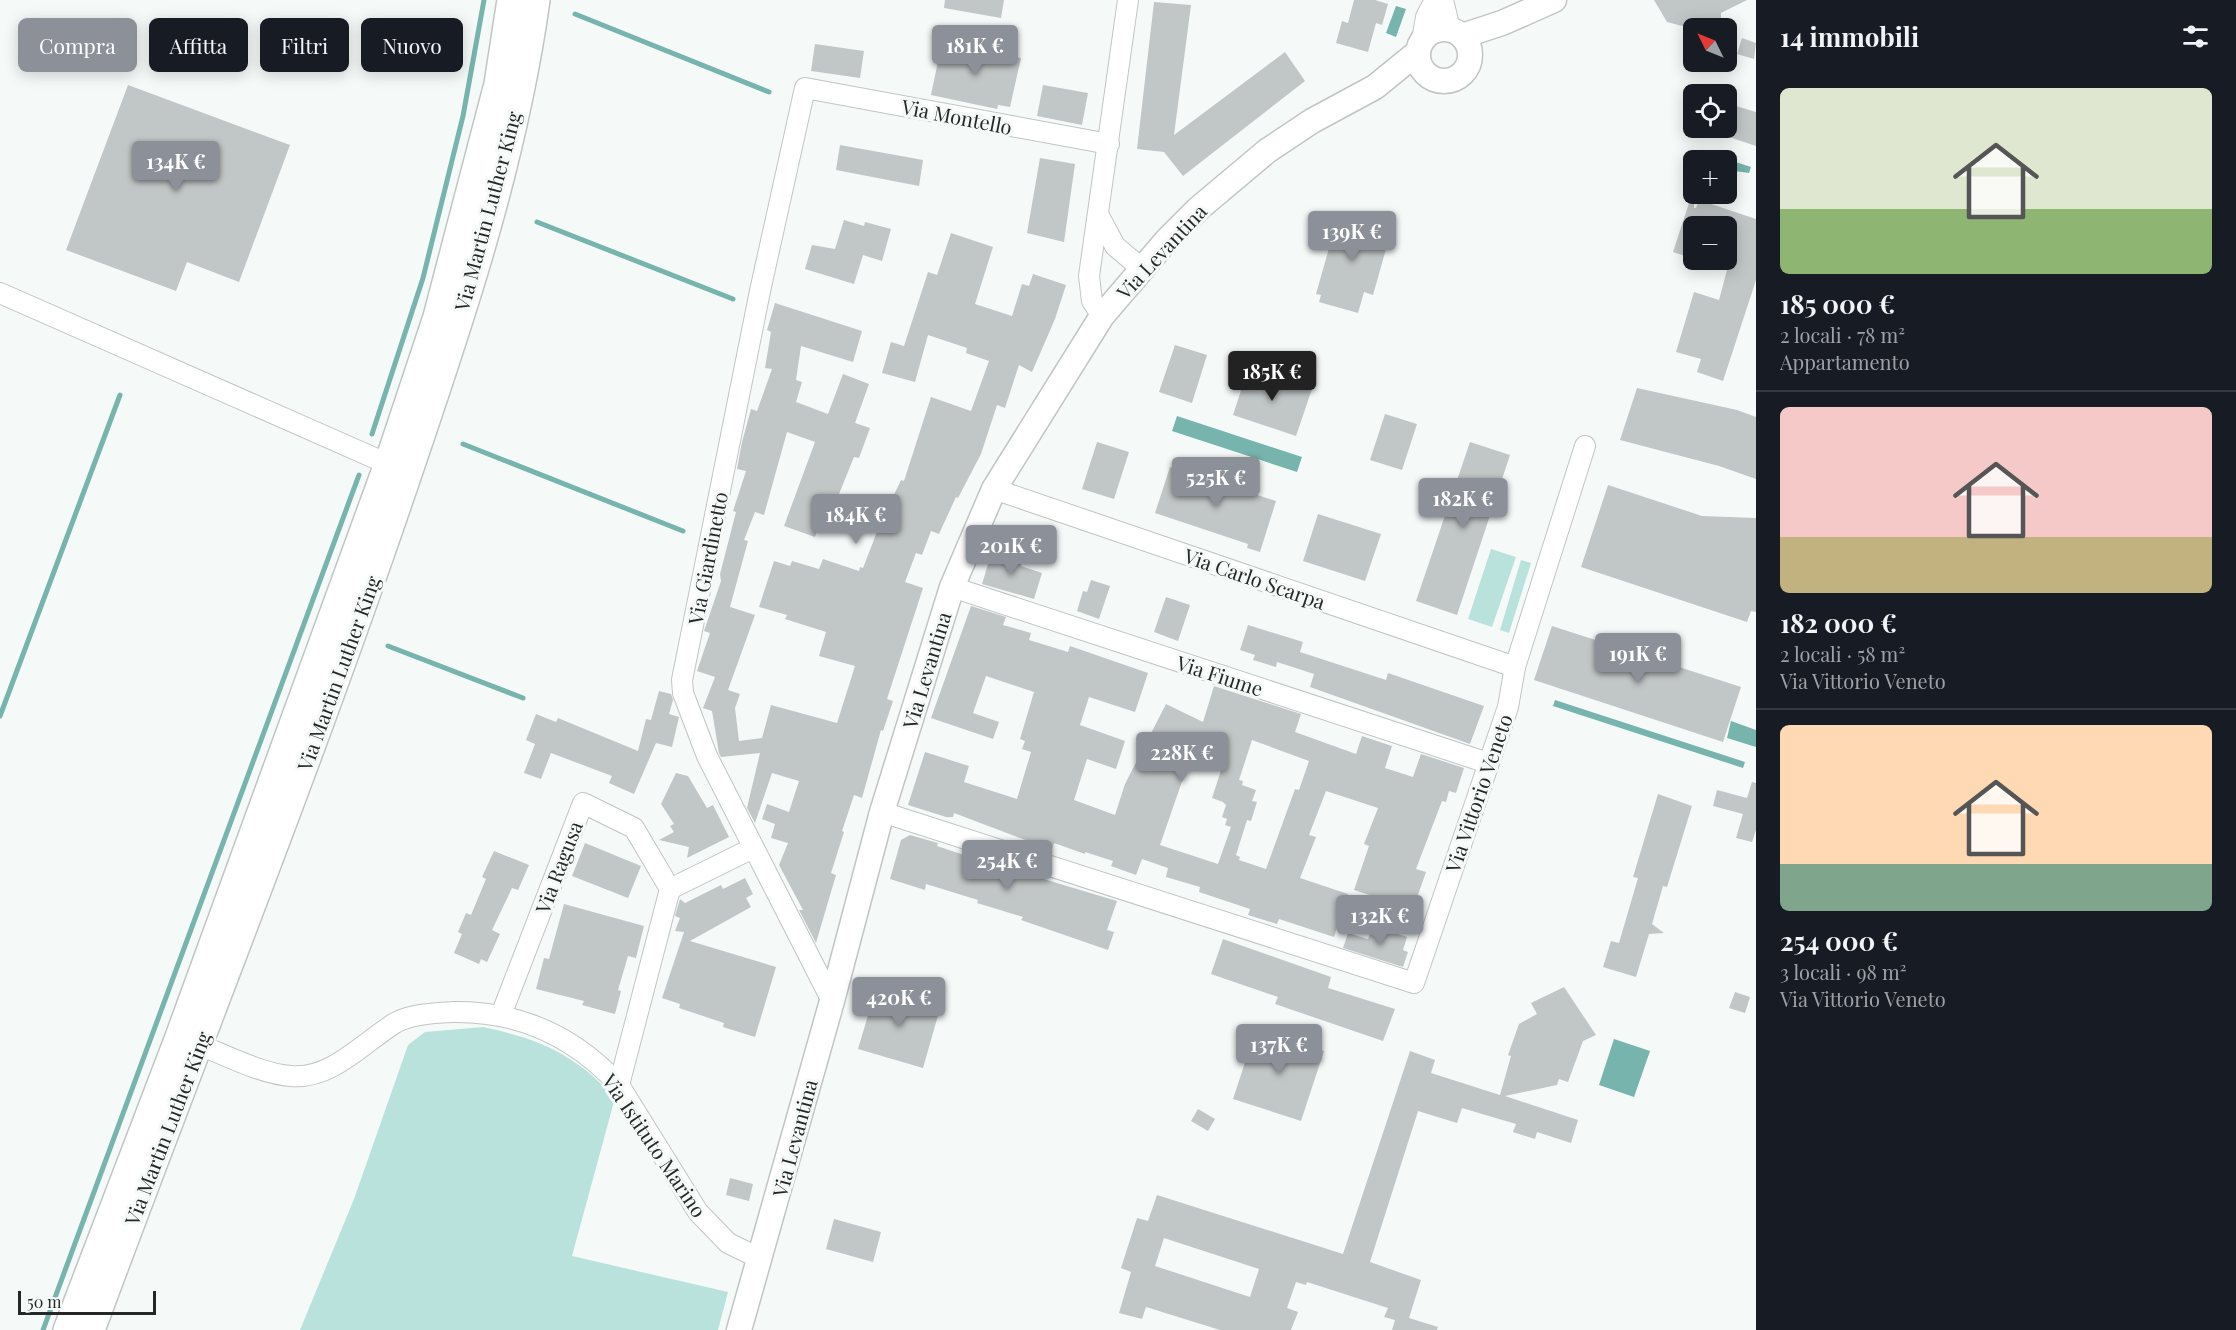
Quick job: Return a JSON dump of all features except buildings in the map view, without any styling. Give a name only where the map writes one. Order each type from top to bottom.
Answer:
[{"type":"main road","name":"Via Martin Luther King","points":[[90,1330],[437,317],[498,84],[511,0]]},
{"type":"main road","name":"Via Martin Luther King","points":[[67,1330],[190,1041],[353,636],[470,287],[493,207],[536,0]]},
{"type":"street","points":[[1102,316],[1092,301],[1089,289],[1091,255],[1099,216],[1128,0]]},
{"type":"street","points":[[1429,77],[1420,64],[1420,46],[1426,17],[1435,0]]},
{"type":"street","points":[[1443,0],[1461,39]]},
{"type":"street","name":"Via Levantina","points":[[740,1330],[882,812],[952,586],[994,489],[1102,316],[1141,268],[1198,209],[1267,151],[1312,121],[1375,87],[1436,31],[1461,39],[1554,0]]},
{"type":"street","name":"Via Levantina","points":[[1375,87],[1429,77],[1445,82],[1461,76],[1470,62],[1461,39]]},
{"type":"street","name":"Via Montello","points":[[805,88],[1109,144]]},
{"type":"street","name":"Via Giardinetto","points":[[805,88],[760,291],[682,680],[683,693],[707,756],[832,1001]]},
{"type":"street","points":[[1099,216],[1115,246],[1141,268]]},
{"type":"street","points":[[0,292],[388,464]]},
{"type":"street","name":"Via Vittorio Veneto","points":[[882,812],[1414,983],[1508,707],[1515,667],[1585,446]]},
{"type":"street","name":"Via Carlo Scarpa","points":[[994,489],[1515,667]]},
{"type":"street","name":"Via Fiume","points":[[952,586],[1488,763]]},
{"type":"street","name":"Via Ragusa","points":[[501,1015],[583,803],[634,828],[670,889]]},
{"type":"street","points":[[619,1085],[670,889],[753,848]]},
{"type":"street","name":"Via Istituto Marino","points":[[190,1041],[292,1077],[318,1073],[346,1058],[398,1022],[431,1013],[501,1015],[534,1024],[567,1041],[603,1068],[619,1085],[698,1212],[728,1243],[761,1258]]},
{"type":"shaded area","points":[[1396,6],[1406,9],[1396,37],[1386,33]]},
{"type":"shaded area","points":[[1737,162],[1751,167],[1749,173],[1737,171]]},
{"type":"shaded area","points":[[1177,416],[1302,457],[1297,472],[1172,431]]},
{"type":"shaded area","points":[[1491,549],[1516,557],[1492,627],[1468,619]]},
{"type":"shaded area","points":[[1521,560],[1531,563],[1509,633],[1500,630]]},
{"type":"shaded area","points":[[1555,700],[1745,762],[1743,768],[1553,706]]},
{"type":"shaded area","points":[[1731,721],[1756,730],[1756,747],[1727,738]]},
{"type":"shaded area","points":[[483,1027],[522,1037],[555,1050],[586,1070],[615,1098],[572,1256],[728,1292],[718,1330],[300,1330],[354,1199],[408,1045],[425,1032]]},
{"type":"shaded area","points":[[1614,1039],[1650,1051],[1634,1097],[1599,1085]]},
{"type":"waterway","points":[[372,434],[423,278],[463,116],[484,0]]},
{"type":"waterway","points":[[575,14],[769,92]]},
{"type":"waterway","points":[[537,222],[733,299]]},
{"type":"waterway","points":[[0,716],[120,395]]},
{"type":"waterway","points":[[463,444],[683,531]]},
{"type":"waterway","points":[[43,1330],[359,475]]},
{"type":"waterway","points":[[388,646],[523,698]]}]
